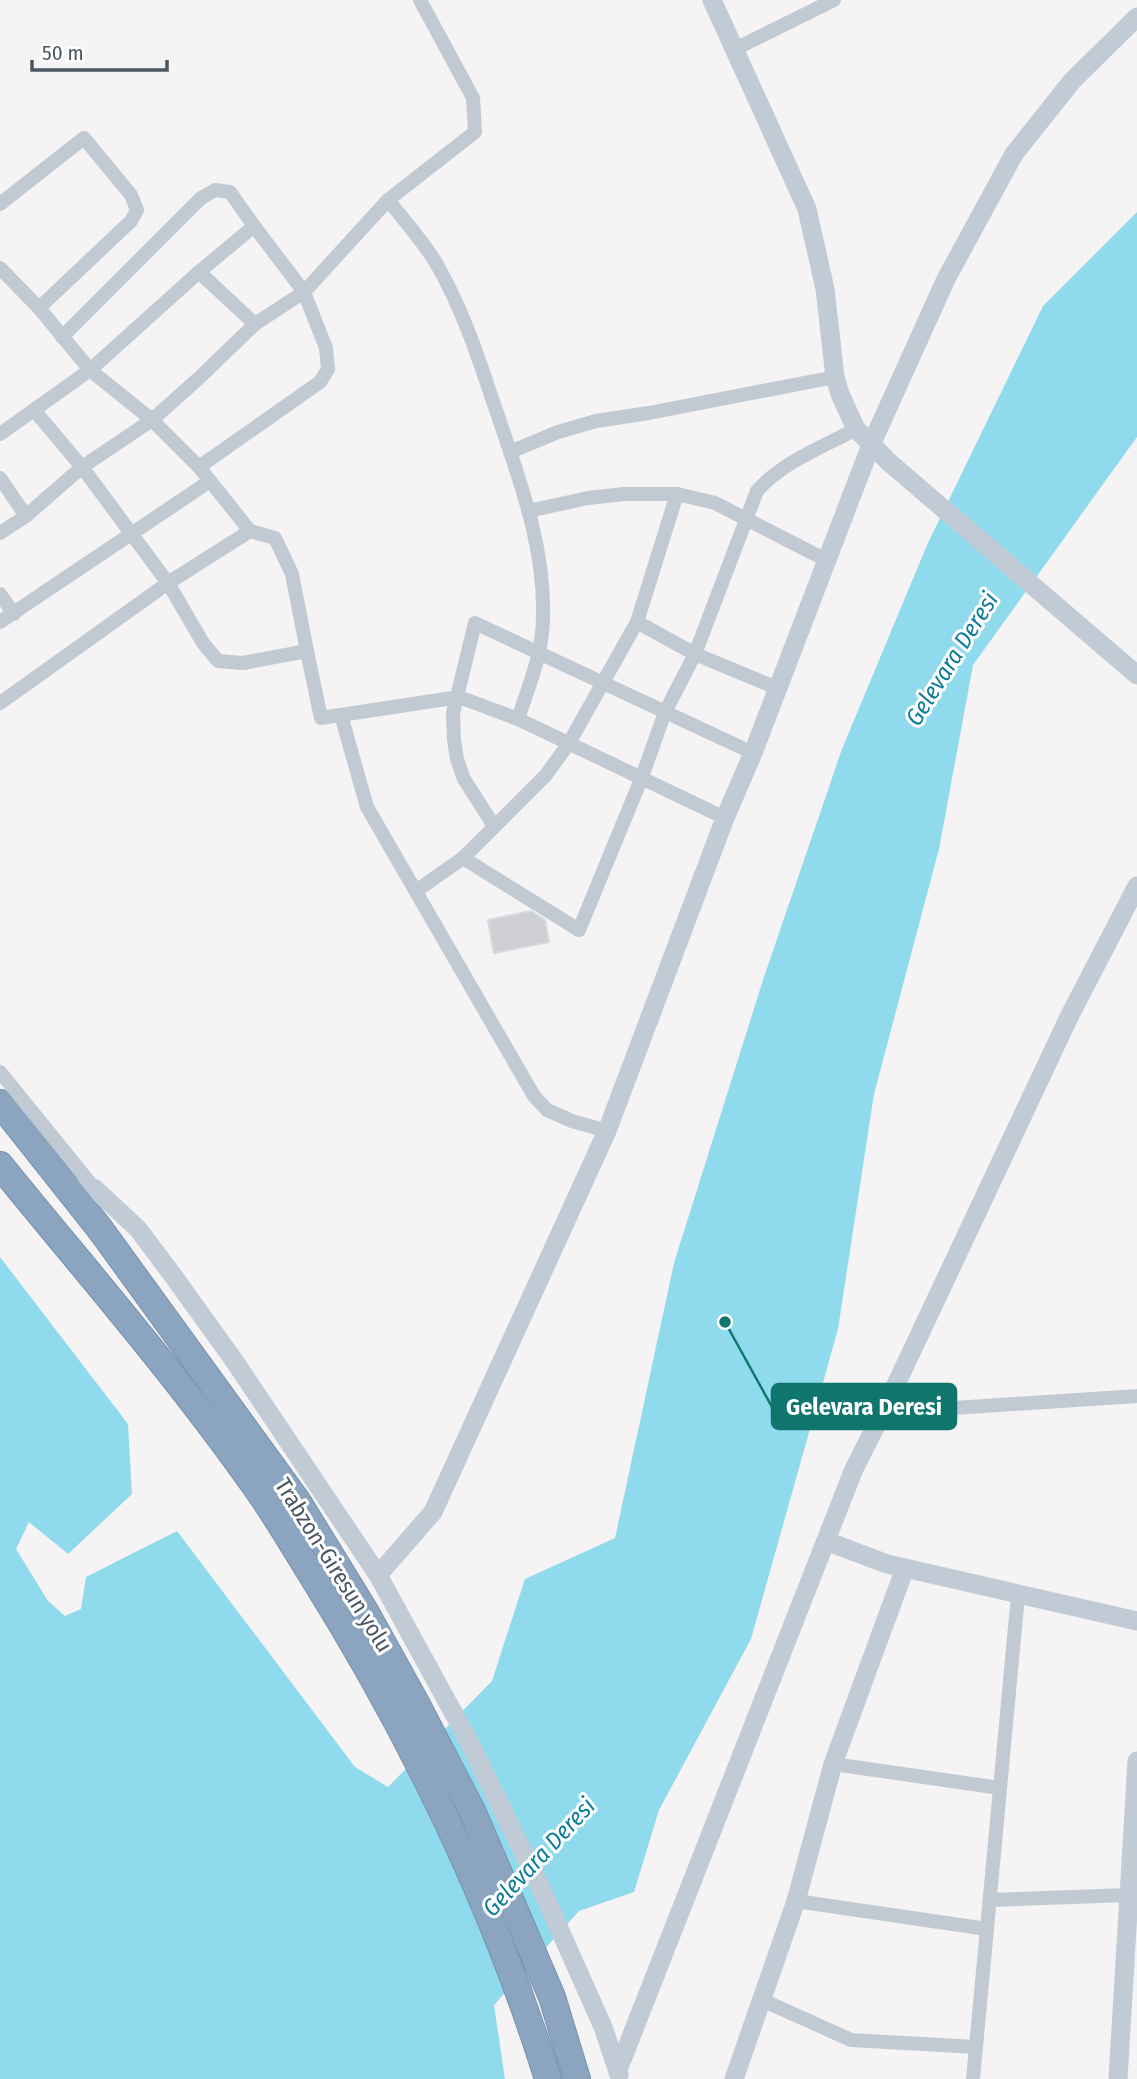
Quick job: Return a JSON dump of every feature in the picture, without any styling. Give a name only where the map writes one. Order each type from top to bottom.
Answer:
[{"type":"highway","name":"Trabzon-Giresun yolu","points":[[0,1103],[81,1189],[100,1229],[298,1502],[365,1611],[439,1803],[483,1902],[530,2021],[548,2079]]},
{"type":"highway","name":"Trabzon-Giresun yolu","points":[[0,1165],[172,1375],[256,1488],[340,1620],[405,1709],[473,1813],[552,1997],[578,2079]]},
{"type":"street","points":[[0,533],[26,516],[82,467],[152,420],[255,324],[304,292],[388,200],[475,132],[473,98],[420,0]]},
{"type":"street","points":[[712,0],[807,209],[825,289],[835,377],[856,429],[890,463],[1137,675]]},
{"type":"street","points":[[735,50],[834,0]]},
{"type":"street","points":[[378,1574],[433,1511],[607,1131],[725,818],[753,753],[871,444],[946,279],[1014,154],[1072,80],[1137,17]]},
{"type":"street","points":[[0,204],[84,138],[131,195],[137,209],[131,221],[39,308]]},
{"type":"street","points":[[62,337],[201,198],[215,190],[230,192],[304,292],[326,348],[328,369],[320,383],[199,467]]},
{"type":"street","points":[[388,200],[436,261],[467,323],[535,536],[543,582],[540,653],[518,719]]},
{"type":"street","points":[[0,434],[90,370],[254,226]]},
{"type":"street","points":[[0,268],[39,308],[90,370],[152,420],[199,467],[250,531],[275,538],[292,574],[321,718],[459,696],[518,719],[725,818]]},
{"type":"street","points":[[199,272],[255,324]]},
{"type":"street","points":[[510,452],[558,432],[596,421],[835,377]]},
{"type":"street","points":[[34,410],[82,467],[168,583],[203,643],[218,661],[243,663],[307,652]]},
{"type":"street","points":[[463,858],[579,930],[666,712],[695,653],[757,491],[784,468],[856,429]]},
{"type":"street","points":[[0,478],[26,516]]},
{"type":"street","points":[[0,622],[210,481]]},
{"type":"street","points":[[528,511],[624,494],[677,494],[715,503],[826,560]]},
{"type":"street","points":[[416,891],[463,858],[546,775],[569,743],[637,622],[677,494]]},
{"type":"street","points":[[0,703],[168,583],[250,531]]},
{"type":"street","points":[[0,594],[14,614]]},
{"type":"street","points":[[637,622],[695,653],[777,688]]},
{"type":"street","points":[[494,826],[464,779],[454,740],[453,713],[475,623],[753,753]]},
{"type":"street","points":[[341,715],[367,807],[534,1096],[547,1110],[607,1131]]},
{"type":"street","points":[[619,2075],[854,1469],[1069,1017],[1137,886]]},
{"type":"street","points":[[0,1072],[81,1189],[138,1229],[233,1359],[378,1574],[439,1686],[542,1890],[603,2027],[619,2075]]},
{"type":"street","points":[[884,1410],[892,1412],[1137,1396]]},
{"type":"street","points":[[826,1541],[887,1564],[1137,1621]]},
{"type":"street","points":[[734,2079],[796,1900],[833,1764],[905,1568]]},
{"type":"street","points":[[974,2079],[1018,1595]]},
{"type":"street","points":[[1118,2079],[1133,1924],[1129,1895],[1135,1840],[1137,1761]]},
{"type":"street","points":[[833,1764],[1000,1788]]},
{"type":"street","points":[[990,1900],[1129,1895]]},
{"type":"street","points":[[796,1900],[987,1929]]},
{"type":"street","points":[[762,2000],[851,2040],[976,2047]]},
{"type":"water","points":[[1137,212],[1137,437],[973,665],[939,849],[874,1094],[838,1329],[751,1639],[659,1810],[634,1892],[579,1911],[494,2005],[505,2079],[0,2079],[0,1257],[128,1424],[132,1494],[68,1554],[29,1522],[16,1549],[48,1601],[65,1616],[81,1609],[86,1577],[177,1531],[355,1767],[388,1787],[492,1681],[525,1579],[615,1538],[674,1263],[763,980],[842,749],[927,545],[1043,306]]},
{"type":"building","points":[[531,911],[545,920],[549,942],[494,953],[488,920]]},
{"type":"place","name":"Gelevara Deresi","points":[[725,1322]]}]
